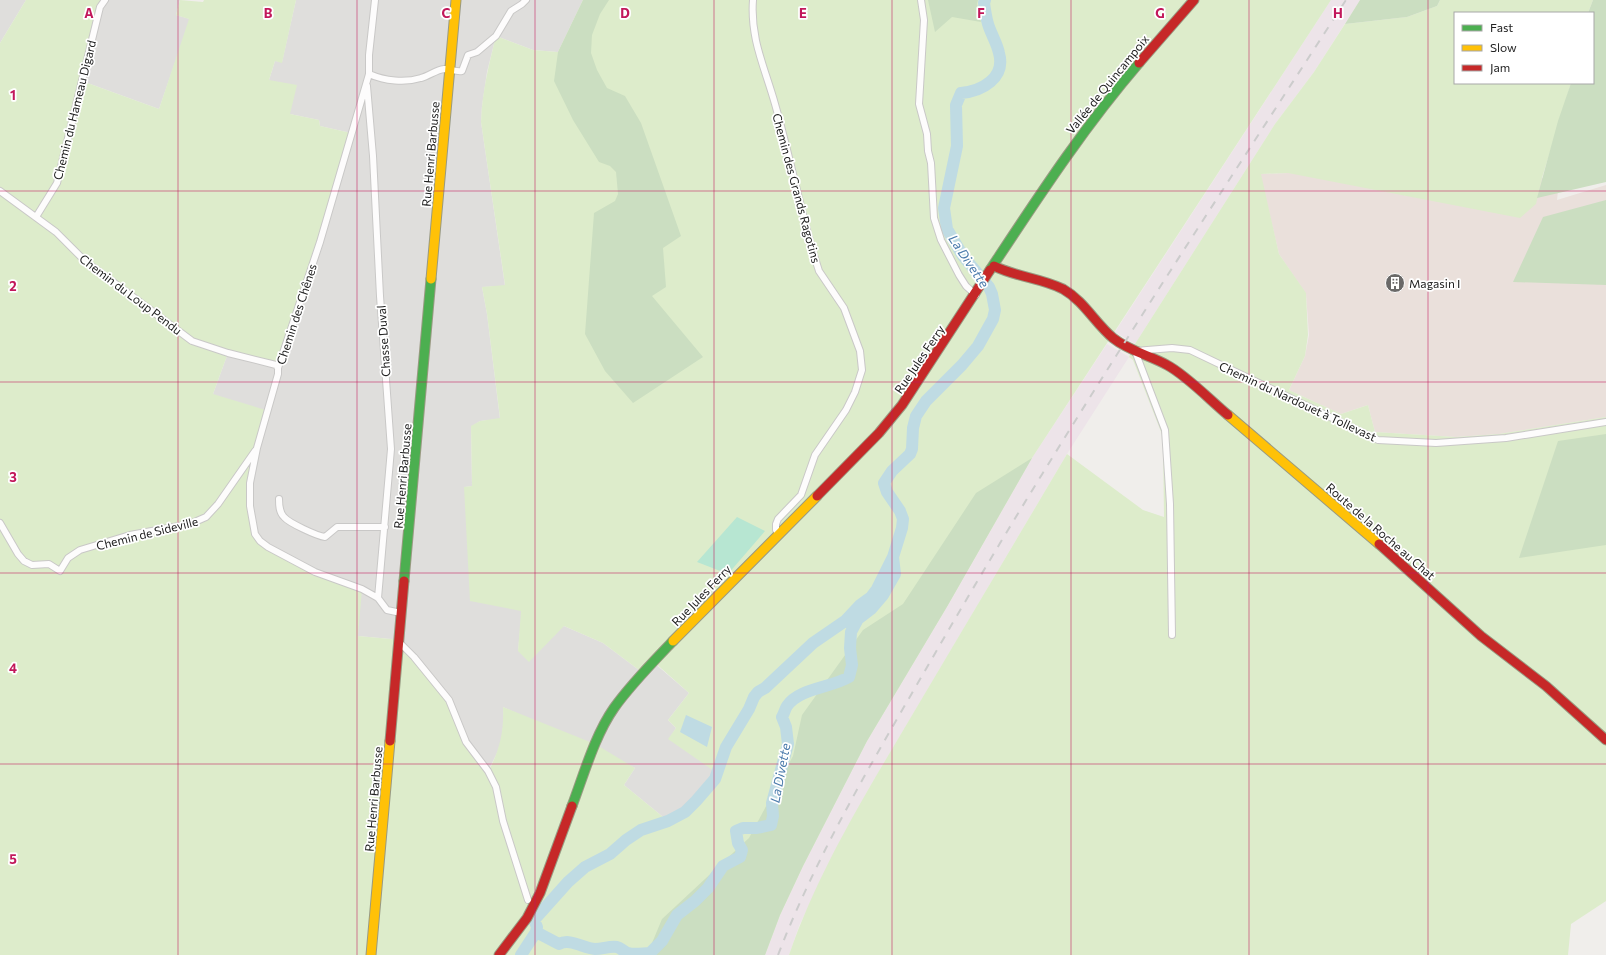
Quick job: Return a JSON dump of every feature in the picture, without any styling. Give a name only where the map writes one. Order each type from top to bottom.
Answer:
[{"type":"main road","name":"Rue Henri Barbusse","points":[[371,955],[456,0]]},
{"type":"main road","name":"Vallée de Quincampoix","points":[[994,266],[1044,188],[1084,131],[1110,97],[1194,0]]},
{"type":"main road","name":"Rue Jules Ferry","points":[[499,955],[527,918],[540,893],[596,744],[614,708],[653,662],[778,534],[858,455],[902,405],[994,266]]},
{"type":"main road","name":"Route de la Roche au Chat","points":[[994,266],[1066,291],[1080,301],[1103,330],[1112,337],[1135,351],[1162,361],[1186,378],[1401,564],[1481,636],[1546,686],[1606,740]]},
{"type":"street","name":"Chemin du Hameau Digard","points":[[36,217],[57,183],[100,7],[105,0]]},
{"type":"street","name":"Chemin des Chênes","points":[[375,0],[367,84],[320,242],[278,368],[276,382],[257,448],[250,483],[250,506],[255,534],[260,541],[268,547],[315,572],[362,589],[378,598],[387,610],[401,613]]},
{"type":"street","points":[[369,74],[380,78],[395,80],[421,78],[438,71],[450,69],[456,72],[462,71],[468,55],[477,52],[496,36],[511,11],[526,0]]},
{"type":"street","name":"Chemin des Grands Ragotins","points":[[753,0],[753,28],[755,42],[775,103],[813,252],[819,271],[844,308],[860,351],[862,370],[855,392],[846,410],[815,455],[802,496],[778,519],[776,530],[778,534]]},
{"type":"street","points":[[921,0],[924,20],[919,104],[927,134],[928,151],[931,164],[934,218],[941,240],[959,275],[966,286],[978,292]]},
{"type":"street","name":"Chasse Duval","points":[[367,84],[373,156],[380,296],[391,449],[378,598]]},
{"type":"street","name":"Chemin du Loup Pendu","points":[[0,191],[56,232],[85,261],[192,341],[228,353],[276,365],[278,368]]},
{"type":"street","name":"Chemin du Nardouet à Tollevast","points":[[1135,351],[1172,348],[1190,350],[1378,440],[1436,443],[1506,438],[1606,422]]},
{"type":"street","points":[[1135,351],[1166,430],[1170,504],[1172,635]]},
{"type":"street","name":"Chemin de Sideville","points":[[0,523],[18,554],[24,561],[32,565],[49,564],[60,571],[68,558],[80,550],[130,535],[190,524],[206,517],[218,504],[237,474],[257,448]]},
{"type":"street","points":[[279,499],[280,512],[284,518],[318,536],[325,537],[337,527],[385,527]]},
{"type":"street","points":[[399,642],[414,657],[449,700],[466,742],[488,771],[496,787],[503,821],[528,900]]},
{"type":"shaded area","points":[[0,0],[26,0],[0,43]]},
{"type":"shaded area","points":[[105,0],[180,0],[176,15],[190,19],[159,109],[82,81]]},
{"type":"shaded area","points":[[296,0],[583,0],[558,52],[533,50],[496,36],[487,72],[481,122],[505,286],[482,287],[487,314],[500,419],[480,421],[471,427],[472,486],[465,487],[522,611],[518,651],[564,626],[603,643],[643,673],[653,662],[689,693],[668,720],[676,728],[669,739],[718,773],[715,779],[685,812],[668,821],[624,785],[635,768],[503,707],[504,720],[501,742],[488,771],[391,639],[358,636],[315,572],[260,541],[213,394],[228,353],[351,133],[320,126],[319,120],[290,114],[269,80],[275,61],[282,62]]},
{"type":"shaded area","points":[[1331,0],[1360,0],[1314,72],[1275,124],[1135,344],[1115,332]]},
{"type":"shaded area","points":[[1288,173],[1542,178],[1559,181],[1557,200],[1606,185],[1606,417],[1499,434],[1456,437],[1375,432],[1368,405],[1341,414],[1289,390],[1305,356],[1309,335],[1306,294],[1279,254],[1260,174]]},
{"type":"shaded area","points":[[1107,344],[1129,357],[1067,454],[868,790],[830,862],[799,926],[789,955],[765,955],[780,915],[803,866],[867,741],[948,605],[1032,458]]},
{"type":"green space","points":[[26,0],[105,0],[82,81],[159,109],[189,19],[176,15],[180,0],[203,2],[204,0],[296,0],[282,63],[275,61],[269,80],[297,85],[290,114],[319,120],[320,126],[351,133],[278,368],[228,353],[213,394],[269,411],[257,448],[250,506],[260,541],[315,572],[362,589],[358,636],[391,639],[399,642],[449,700],[461,733],[489,770],[496,755],[500,740],[503,724],[503,707],[595,744],[635,768],[624,785],[668,821],[685,812],[694,804],[708,789],[717,773],[668,739],[676,728],[668,720],[689,693],[654,662],[643,673],[603,643],[564,626],[529,662],[518,651],[521,611],[470,601],[464,487],[472,486],[471,426],[480,421],[500,418],[487,314],[482,287],[505,285],[481,122],[484,89],[496,36],[533,50],[558,52],[583,0],[1331,0],[1032,458],[948,605],[867,741],[803,866],[780,915],[765,955],[0,955],[0,43]]},
{"type":"green space","points":[[583,0],[609,0],[600,14],[592,35],[591,53],[597,70],[607,88],[625,96],[641,123],[681,236],[663,248],[666,287],[652,296],[703,357],[633,403],[605,371],[585,334],[594,213],[615,201],[618,194],[616,172],[610,166],[599,162],[573,120],[554,81],[558,52]]},
{"type":"green space","points":[[928,0],[978,0],[977,4],[981,22],[952,17],[935,32]]},
{"type":"green space","points":[[1360,0],[1440,0],[1437,6],[1407,17],[1345,24]]},
{"type":"green space","points":[[1440,0],[1593,0],[1588,12],[1454,12],[1454,84],[1571,84],[1542,178],[1536,204],[1520,218],[1288,173],[1261,174],[1279,254],[1306,293],[1308,335],[1305,356],[1289,390],[1341,414],[1368,405],[1375,432],[1456,437],[1499,434],[1606,417],[1606,901],[1571,924],[1568,955],[789,955],[828,863],[860,804],[1067,454],[1143,510],[1164,517],[1163,437],[1133,360],[1129,357],[1135,344],[1275,124],[1314,72],[1345,24],[1407,17],[1437,6]]},
{"type":"green space","points":[[1593,0],[1606,0],[1606,182],[1537,198],[1558,121],[1571,84],[1594,84],[1594,12],[1588,12]]},
{"type":"green space","points":[[1606,200],[1606,285],[1513,282],[1543,217]]},
{"type":"green space","points":[[1606,434],[1606,545],[1519,558],[1558,441]]},
{"type":"green space","points":[[1032,458],[948,605],[867,741],[803,866],[780,915],[765,955],[647,955],[662,919],[749,838],[793,756],[802,715],[863,630],[903,604],[976,493]]},
{"type":"green space","points":[[737,517],[765,531],[728,574],[697,562]]},
{"type":"water","points":[[686,715],[712,727],[707,747],[680,732]]},
{"type":"waterway","name":"La Divette","points":[[521,955],[536,932],[537,927],[534,920],[568,882],[585,867],[610,854],[626,840],[641,830],[668,821],[685,812],[696,801],[715,779],[726,747],[758,692],[765,688],[813,643],[845,621],[860,605],[871,597],[877,589],[893,557],[902,528],[903,519],[900,511],[887,492],[884,483],[892,471],[910,454],[916,416],[926,401],[962,365],[978,346],[993,319],[995,310],[989,287],[963,256],[947,229],[944,208],[957,146],[956,105],[961,93],[969,92],[984,86],[996,76],[999,70],[999,53],[987,21],[984,3],[985,0]]},
{"type":"waterway","name":"La Divette","points":[[536,932],[559,944],[568,942],[595,949],[617,947],[633,954],[650,953],[662,941],[677,915],[695,901],[708,888],[723,866],[740,857],[742,850],[738,843],[736,831],[743,828],[757,828],[771,825],[773,816],[772,803],[788,744],[786,727],[782,717],[787,706],[799,695],[842,681],[849,677],[852,665],[850,648],[851,632],[858,619],[871,609],[883,595],[895,574],[893,557]]},
{"type":"railway","points":[[778,955],[813,874],[833,835],[897,719],[989,561],[1139,319],[1346,0]]},
{"type":"traffic: fast","points":[[990,270],[1043,190],[1080,138],[1139,63]]},
{"type":"traffic: fast","points":[[404,581],[431,279]]},
{"type":"traffic: fast","points":[[572,806],[590,755],[607,719],[642,673],[673,641]]},
{"type":"traffic: slow","points":[[431,279],[456,0]]},
{"type":"traffic: slow","points":[[1228,415],[1379,544]]},
{"type":"traffic: slow","points":[[673,641],[817,496]]},
{"type":"traffic: slow","points":[[371,955],[390,741]]},
{"type":"traffic: jam","points":[[1139,63],[1194,0]]},
{"type":"traffic: jam","points":[[994,266],[1002,270],[1046,282],[1063,289],[1077,300],[1113,338],[1132,350],[1174,369],[1190,381],[1228,415]]},
{"type":"traffic: jam","points":[[817,496],[879,433],[902,405],[990,270]]},
{"type":"traffic: jam","points":[[1379,544],[1481,636],[1546,686],[1606,740]]},
{"type":"traffic: jam","points":[[390,741],[404,581]]},
{"type":"traffic: jam","points":[[499,955],[527,918],[540,893],[572,806]]},
{"type":"place","name":"Magasin I","points":[[1395,283]]}]
